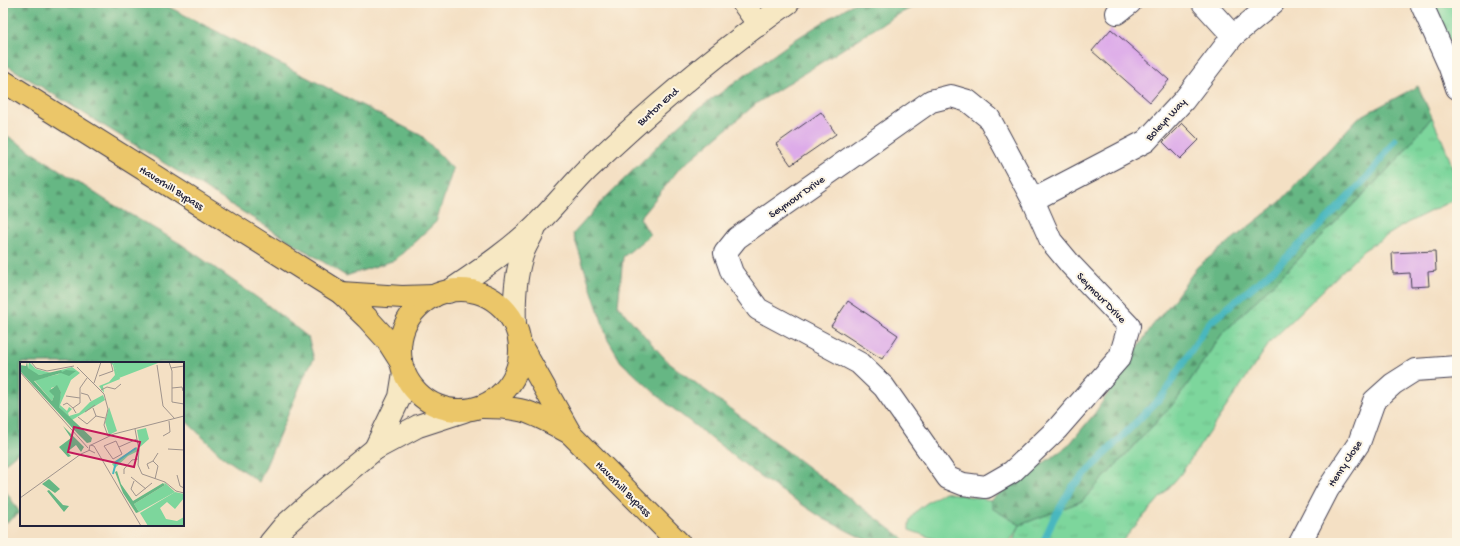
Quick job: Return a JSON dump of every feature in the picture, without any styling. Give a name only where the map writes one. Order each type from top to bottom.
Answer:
[{"type":"main road","name":"Haverhill Bypass","points":[[3,81],[341,293],[387,340],[402,367]]},
{"type":"main road","points":[[468,291],[487,296],[504,308],[518,335],[519,363],[512,382],[499,396],[473,408],[445,408],[427,401],[413,388],[402,367],[401,343],[406,324],[418,307],[441,294],[468,291]]},
{"type":"main road","name":"Haverhill Bypass","points":[[341,293],[402,297],[441,294]]},
{"type":"main road","name":"Haverhill Bypass","points":[[518,335],[570,433]]},
{"type":"main road","name":"Haverhill Bypass","points":[[473,408],[506,408],[524,411],[547,420],[570,433],[678,543]]},
{"type":"street","points":[[743,3],[759,25]]},
{"type":"street","name":"Burton End","points":[[441,294],[494,260],[539,222],[554,204],[588,170],[681,84],[788,3]]},
{"type":"street","points":[[1204,3],[1234,36]]},
{"type":"street","name":"Boleyn Way","points":[[1033,200],[1146,140],[1184,100],[1234,36],[1273,3]]},
{"type":"street","points":[[1421,3],[1449,65],[1457,88]]},
{"type":"street","name":"Seymour Drive","points":[[951,96],[968,101],[989,118],[1033,200],[1051,241],[1071,265],[1129,326],[1120,357],[1057,429],[1012,472],[986,487],[963,484],[948,478],[884,387],[859,363],[758,309],[732,273],[725,253],[737,238],[931,101],[951,96]]},
{"type":"street","name":"Burton End","points":[[518,335],[514,299],[524,251],[539,222]]},
{"type":"street","points":[[375,449],[400,397],[402,367]]},
{"type":"street","name":"Henry Close","points":[[1300,543],[1328,489],[1359,443],[1374,401],[1393,384],[1415,370],[1457,367]]},
{"type":"street","points":[[270,543],[284,526],[312,500],[375,449],[418,426],[473,408]]},
{"type":"green space","points":[[3,3],[161,3],[422,136],[453,169],[436,222],[395,260],[346,276],[3,63]]},
{"type":"green space","points":[[854,3],[921,3],[895,16],[757,103],[679,169],[640,218],[650,235],[623,257],[618,306],[669,363],[904,539],[901,543],[872,543],[824,519],[762,478],[666,403],[621,362],[608,340],[573,234],[607,196],[694,112],[796,39]]},
{"type":"green space","points":[[1434,3],[1457,3],[1457,58]]},
{"type":"green space","points":[[1418,86],[1432,117],[1397,160],[1222,334],[1176,401],[1082,501],[1020,525],[993,509],[990,500],[1068,446],[1095,413],[1152,326],[1173,301],[1197,267],[1280,202],[1358,118]]},
{"type":"green space","points":[[1432,117],[1452,166],[1455,177],[1457,198],[1407,223],[1364,250],[1271,341],[1180,475],[1122,543],[1012,543],[1020,525],[1082,501],[1176,401],[1222,334],[1397,160]]},
{"type":"green space","points":[[3,133],[107,201],[181,244],[266,304],[308,337],[314,359],[307,370],[259,482],[222,456],[184,419],[184,362],[20,362],[20,451],[3,465]]},
{"type":"green space","points":[[3,487],[20,513],[3,525]]},
{"type":"green space","points":[[944,492],[990,500],[993,509],[1020,525],[1009,543],[946,543],[909,530],[910,520],[916,511]]},
{"type":"building","points":[[1111,29],[1169,80],[1150,102],[1092,51]]},
{"type":"building","points":[[821,112],[836,134],[791,165],[776,144]]},
{"type":"building","points":[[1182,123],[1199,140],[1180,159],[1163,142]]},
{"type":"building","points":[[1435,251],[1436,271],[1428,272],[1429,286],[1411,287],[1410,273],[1393,274],[1392,253]]},
{"type":"building","points":[[848,301],[898,335],[882,359],[831,326]]},
{"type":"waterway","points":[[1043,543],[1053,520],[1071,488],[1163,395],[1208,324],[1272,271],[1330,216],[1372,172],[1395,140]]}]
